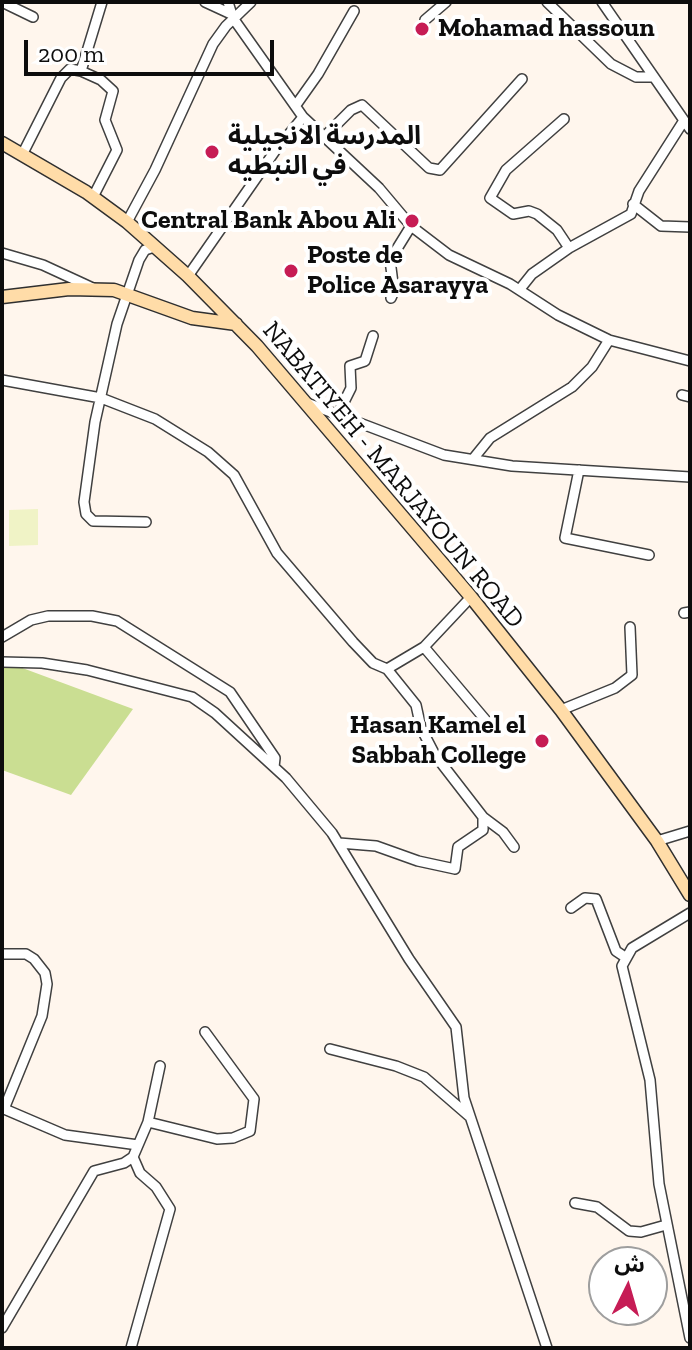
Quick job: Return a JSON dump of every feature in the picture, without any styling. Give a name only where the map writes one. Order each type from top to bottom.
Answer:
[{"type":"main road","name":"NABATIYEH - MARJAYOUN ROAD","points":[[2,143],[93,197],[127,222],[236,324],[471,597],[561,710],[657,841],[690,895]]},
{"type":"main road","points":[[2,297],[95,289],[127,292],[192,318],[236,324]]},
{"type":"street","points":[[2,2],[33,17]]},
{"type":"street","points":[[81,71],[102,2]]},
{"type":"street","points":[[205,2],[232,16]]},
{"type":"street","points":[[228,2],[232,16],[303,117],[379,188],[411,226],[449,255],[520,289],[558,315],[609,340],[690,361]]},
{"type":"street","points":[[127,222],[155,170],[213,44],[232,16],[251,2]]},
{"type":"street","points":[[425,20],[446,2]]},
{"type":"street","points":[[547,2],[611,64],[636,77],[654,77]]},
{"type":"street","points":[[520,289],[532,274],[569,248],[631,214],[633,204],[687,125],[602,2]]},
{"type":"street","points":[[296,105],[318,74],[354,11]]},
{"type":"street","points":[[22,155],[61,78],[70,69],[101,80],[113,91],[105,120],[117,150],[93,197]]},
{"type":"street","points":[[324,137],[351,110],[362,105],[429,168],[440,170],[450,163],[470,134],[522,79]]},
{"type":"street","points":[[188,276],[275,151],[303,117]]},
{"type":"street","points":[[564,119],[506,170],[490,198],[513,214],[529,211],[537,214],[557,230],[569,248]]},
{"type":"street","points":[[633,204],[661,226],[690,227]]},
{"type":"street","points":[[391,298],[394,291],[390,260],[411,226]]},
{"type":"street","points":[[146,522],[97,522],[85,510],[87,469],[127,292],[145,250],[154,247]]},
{"type":"street","points":[[2,253],[43,265],[95,289]]},
{"type":"street","points":[[338,414],[351,388],[350,366],[365,361],[373,336]]},
{"type":"street","points":[[473,459],[490,438],[572,387],[592,367],[609,340]]},
{"type":"street","points":[[2,380],[101,398],[155,419],[208,452],[234,475],[284,563],[373,663],[387,669],[416,705],[421,728],[442,766],[483,817],[503,832],[514,847]]},
{"type":"street","points":[[2,386],[20,383]]},
{"type":"street","points":[[307,403],[433,451],[473,459],[512,466],[690,477]]},
{"type":"street","points":[[579,470],[565,538],[649,555]]},
{"type":"street","points":[[387,669],[424,647],[471,597]]},
{"type":"street","points":[[2,637],[31,620],[48,616],[92,616],[117,621],[230,692],[275,758],[274,767]]},
{"type":"street","points":[[561,710],[626,682],[633,665],[630,627]]},
{"type":"street","points":[[424,647],[494,730]]},
{"type":"street","points":[[2,662],[42,663],[87,670],[192,697],[215,713],[274,767],[339,843],[409,959],[456,1027],[461,1086],[547,1348]]},
{"type":"street","points":[[339,843],[376,846],[418,861],[455,869],[458,847],[483,830],[483,817]]},
{"type":"street","points":[[657,841],[690,831]]},
{"type":"street","points":[[571,908],[585,898],[596,899],[616,951],[625,957]]},
{"type":"street","points":[[690,913],[632,948],[625,957],[623,977],[650,1080],[666,1225],[690,1338]]},
{"type":"street","points":[[2,954],[26,954],[34,959],[45,973],[47,984],[42,1016],[3,1109],[65,1135],[138,1145]]},
{"type":"street","points":[[148,1122],[217,1139],[233,1138],[250,1131],[254,1099],[205,1032]]},
{"type":"street","points":[[330,1049],[396,1066],[424,1077],[471,1119]]},
{"type":"street","points":[[2,1328],[94,1171],[124,1163],[133,1157],[148,1122],[160,1066]]},
{"type":"street","points":[[131,1348],[170,1209],[156,1187],[140,1173],[133,1157]]},
{"type":"street","points":[[575,1203],[597,1207],[629,1231],[641,1232],[666,1225]]},
{"type":"green space","points":[[38,509],[38,545],[9,546],[9,510]]},
{"type":"green space","points":[[17,666],[133,709],[71,795],[2,770],[2,668]]},
{"type":"place","name":"Mohamad hassoun","points":[[422,29]]},
{"type":"place","name":"المدرسة الانجيلية في النبطيه","points":[[212,152]]},
{"type":"place","name":"Central Bank Abou Ali","points":[[412,221]]},
{"type":"place","name":"Poste de Police Asarayya","points":[[291,271]]},
{"type":"place","name":"Hasan Kamel el Sabbah College","points":[[542,741]]}]
